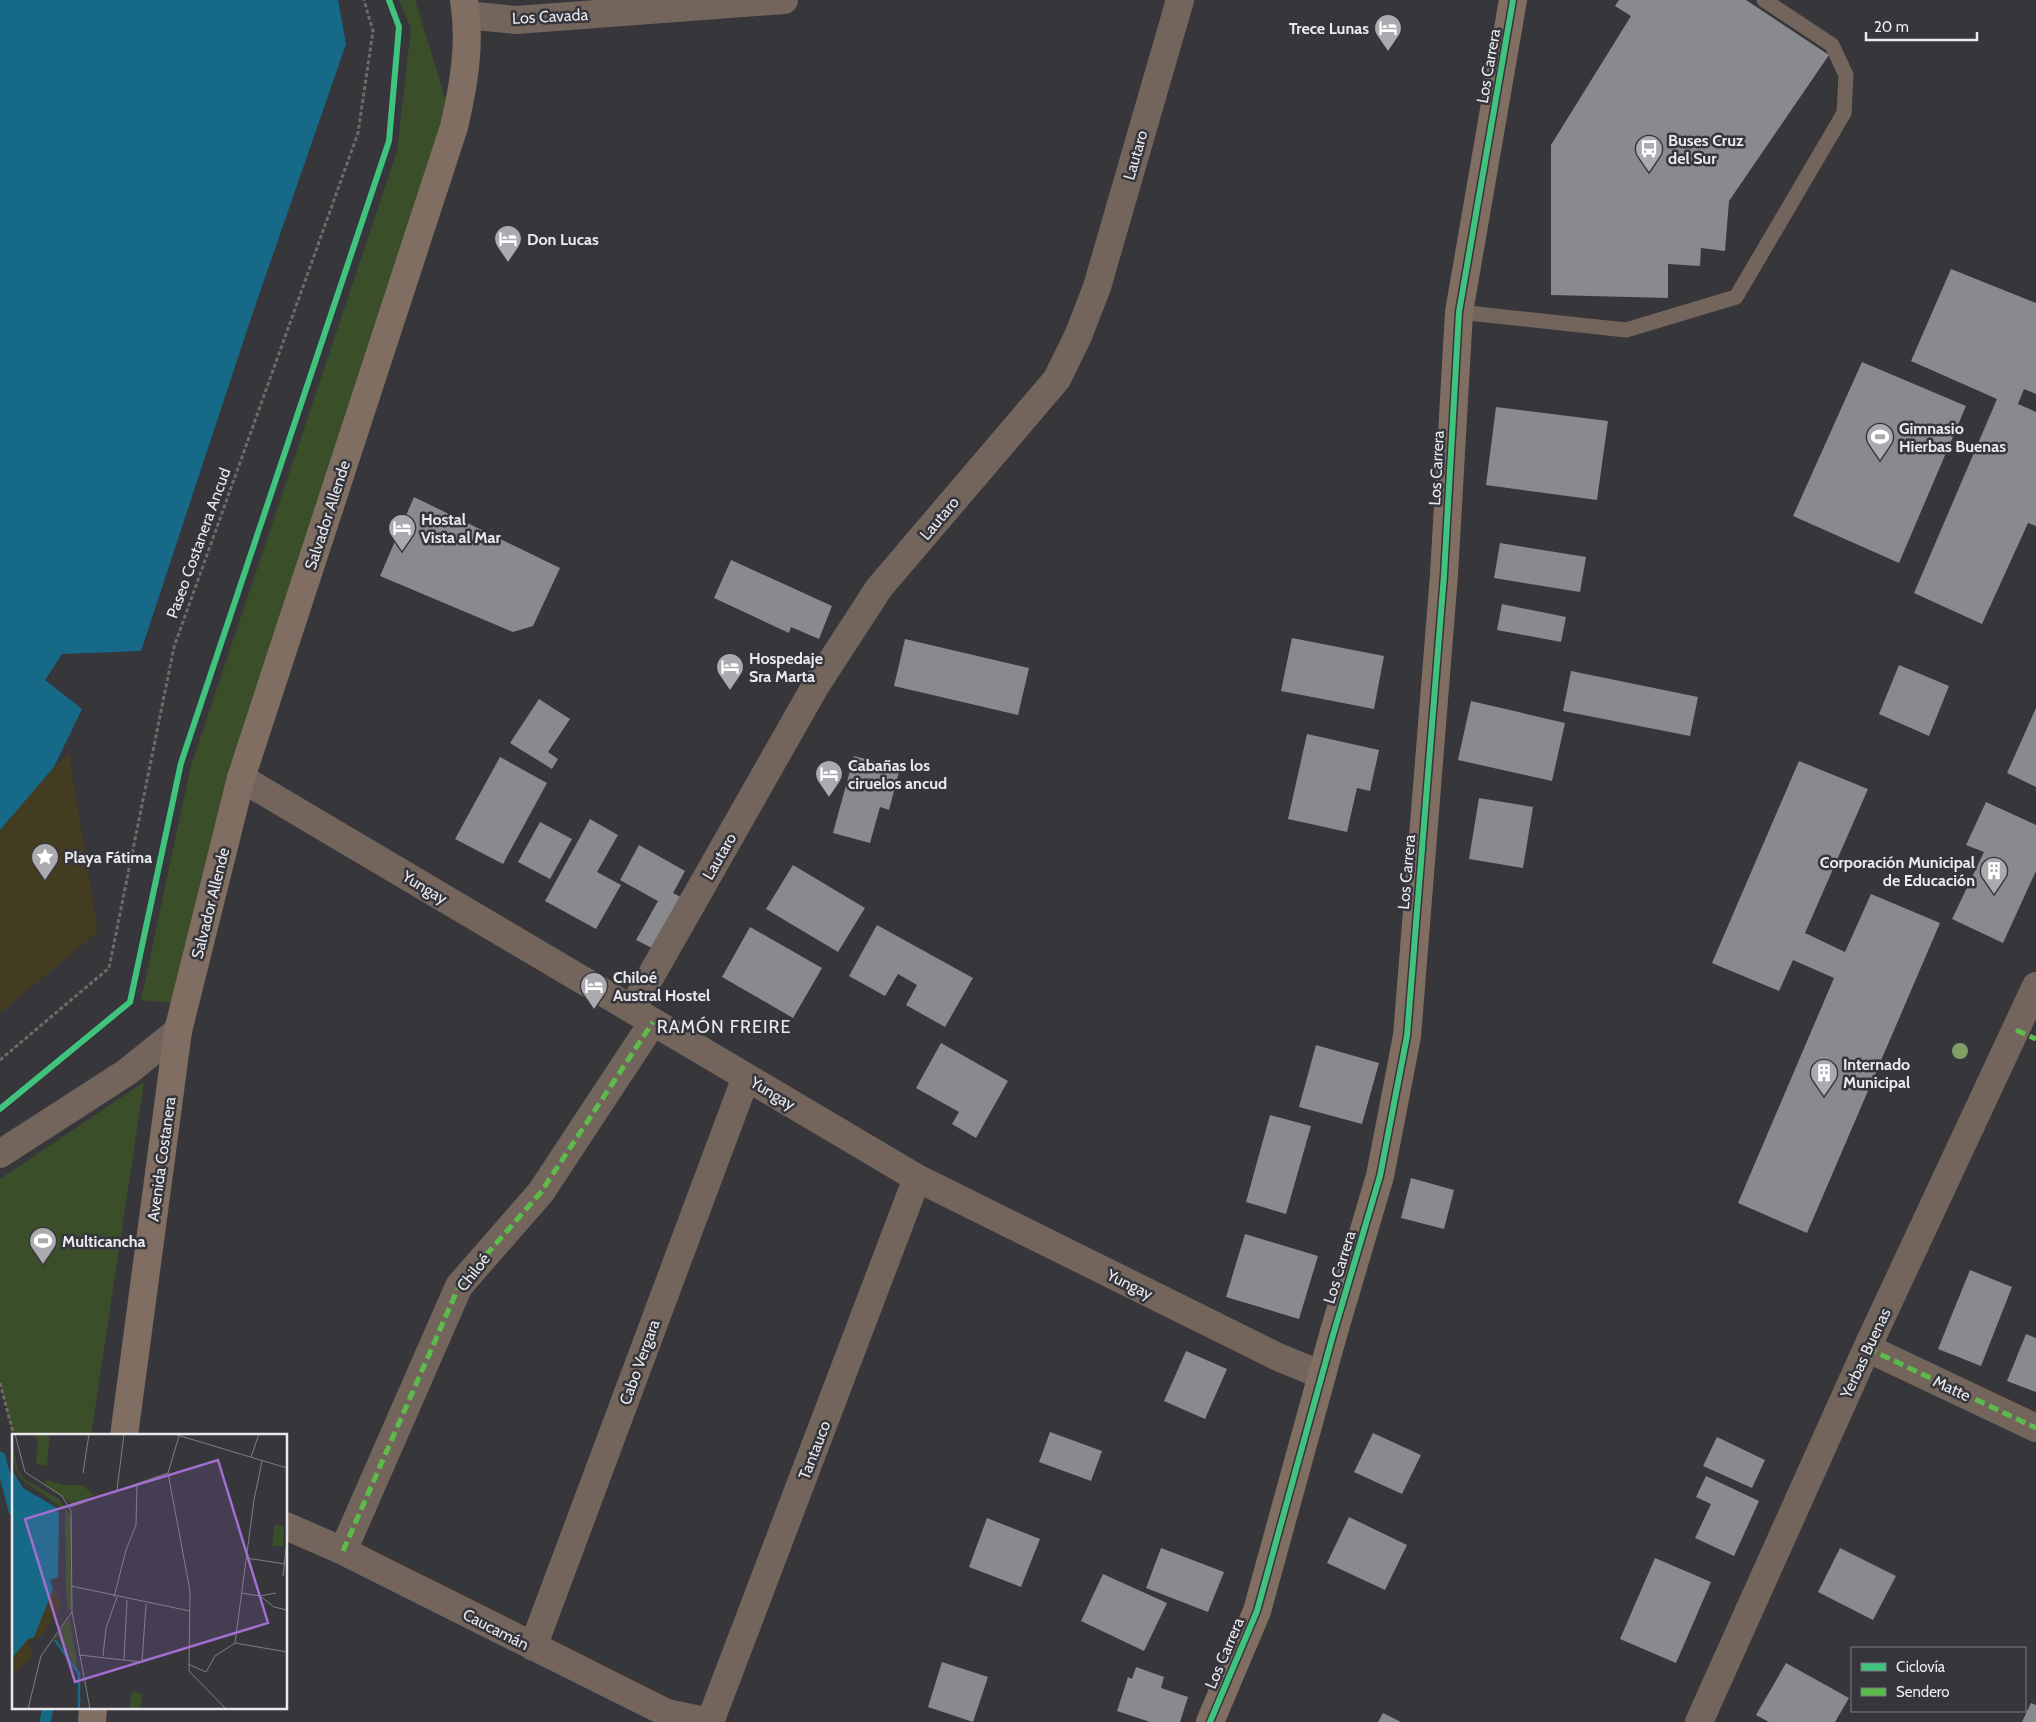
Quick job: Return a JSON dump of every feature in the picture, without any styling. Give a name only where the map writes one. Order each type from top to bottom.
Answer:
[{"type":"street","name":"Los Cavada","points":[[465,7],[516,20],[784,0]]},
{"type":"street","name":"Lautaro","points":[[642,1016],[816,685],[879,588],[1057,379],[1078,336],[1096,287],[1180,0]]},
{"type":"street","name":"Los Carrera","points":[[1210,1722],[1257,1611],[1322,1375],[1380,1176],[1407,1036],[1444,574],[1459,312],[1513,0]]},
{"type":"street","name":"Salvador Allende","points":[[178,1031],[241,778],[454,127],[463,90],[467,53],[465,7]]},
{"type":"street","name":"Yungay","points":[[241,778],[917,1178],[1278,1357],[1322,1375]]},
{"type":"street","name":"Yerbas Buenas","points":[[1700,1722],[1867,1348],[2026,1034],[2036,986]]},
{"type":"street","name":"Chiloé","points":[[343,1552],[459,1286],[542,1192],[642,1016]]},
{"type":"street","points":[[0,1154],[127,1072],[178,1031]]},
{"type":"street","name":"Avenida Costanera","points":[[124,1434],[178,1031]]},
{"type":"street","name":"Cabo Vergara","points":[[533,1647],[746,1077]]},
{"type":"street","name":"Tantauco","points":[[710,1722],[917,1178]]},
{"type":"street","name":"Matte","points":[[1867,1348],[2036,1428]]},
{"type":"street","name":"Caucamán","points":[[288,1527],[343,1552],[667,1713],[710,1722]]},
{"type":"lane","points":[[1459,312],[1626,330],[1736,297],[1844,113],[1846,75],[1832,45],[1764,0]]},
{"type":"path","points":[[0,1383],[13,1434]]},
{"type":"green space","points":[[399,0],[415,0],[454,127],[175,1003],[141,1000],[190,769],[397,151],[411,28]]},
{"type":"green space","points":[[144,1082],[91,1434],[13,1434],[0,1383],[0,1179]]},
{"type":"sand","name":"Playa Fátima","points":[[69,753],[98,932],[0,1013],[0,830],[54,767]]},
{"type":"water","points":[[0,0],[338,0],[346,44],[251,318],[141,651],[62,654],[45,680],[82,709],[54,767],[0,830]]},
{"type":"building","name":"Buses Cruz del Sur","points":[[1619,0],[1746,0],[1829,55],[1729,201],[1725,251],[1701,248],[1700,266],[1668,264],[1668,298],[1551,295],[1551,145],[1631,16],[1615,6]]},
{"type":"building","points":[[1951,269],[2036,303],[2036,394],[2024,389],[2018,404],[2036,412],[2036,526],[2028,523],[1982,624],[1914,593],[1997,399],[1911,361]]},
{"type":"building","name":"Gimnasio Hierbas Buenas","points":[[1862,362],[1966,406],[1899,563],[1793,516]]},
{"type":"building","points":[[1496,407],[1608,421],[1597,500],[1486,485]]},
{"type":"building","points":[[414,497],[560,568],[533,626],[513,632],[380,576]]},
{"type":"building","points":[[1500,543],[1586,557],[1580,592],[1494,578]]},
{"type":"building","points":[[731,560],[832,606],[819,639],[791,627],[789,633],[714,598]]},
{"type":"building","points":[[1502,604],[1566,617],[1561,642],[1497,630]]},
{"type":"building","points":[[1292,638],[1384,656],[1374,709],[1281,691]]},
{"type":"building","points":[[905,639],[1029,668],[1018,715],[894,686]]},
{"type":"building","points":[[1899,665],[1949,686],[1929,736],[1879,714]]},
{"type":"building","points":[[1571,671],[1698,697],[1690,736],[1563,711]]},
{"type":"building","points":[[539,699],[570,719],[548,752],[558,759],[552,769],[510,743]]},
{"type":"building","points":[[1471,701],[1565,723],[1552,781],[1458,760]]},
{"type":"building","points":[[2036,708],[2036,787],[2007,773]]},
{"type":"building","points":[[1307,734],[1379,750],[1370,791],[1357,788],[1347,832],[1288,819]]},
{"type":"building","points":[[854,756],[900,768],[889,810],[880,807],[870,843],[833,833]]},
{"type":"building","points":[[500,757],[547,783],[503,864],[455,839]]},
{"type":"building","name":"Internado Municipal","points":[[1799,761],[1868,789],[1805,933],[1845,952],[1871,894],[1940,923],[1807,1233],[1738,1203],[1834,978],[1793,960],[1779,991],[1712,963]]},
{"type":"building","points":[[1479,798],[1533,807],[1523,868],[1469,859]]},
{"type":"building","name":"Corporación Municipal de Educación","points":[[1986,802],[2036,825],[2036,871],[2003,943],[1952,919],[1984,852],[1966,845]]},
{"type":"building","points":[[590,819],[618,835],[597,872],[621,885],[596,929],[545,901]]},
{"type":"building","points":[[540,822],[572,839],[550,879],[518,862]]},
{"type":"building","points":[[639,845],[685,871],[673,893],[681,897],[652,948],[636,940],[658,901],[620,880]]},
{"type":"building","points":[[793,865],[865,908],[838,952],[766,909]]},
{"type":"building","points":[[877,925],[973,978],[945,1027],[906,1005],[917,985],[898,974],[885,996],[849,976]]},
{"type":"building","points":[[750,927],[822,968],[793,1018],[722,977]]},
{"type":"building","points":[[941,1043],[1008,1081],[976,1138],[952,1124],[959,1112],[916,1088]]},
{"type":"building","points":[[1316,1045],[1379,1063],[1362,1124],[1299,1107]]},
{"type":"building","points":[[1270,1115],[1311,1126],[1286,1214],[1246,1202]]},
{"type":"building","points":[[1411,1178],[1454,1190],[1444,1229],[1401,1218]]},
{"type":"building","points":[[1245,1234],[1318,1256],[1299,1319],[1226,1297]]},
{"type":"building","points":[[1970,1270],[2012,1287],[1981,1366],[1938,1349]]},
{"type":"building","points":[[2026,1334],[2036,1338],[2036,1392],[2007,1381]]},
{"type":"building","points":[[1186,1351],[1227,1369],[1205,1419],[1164,1401]]},
{"type":"building","points":[[1050,1432],[1102,1451],[1091,1481],[1039,1462]]},
{"type":"building","points":[[1373,1433],[1421,1455],[1402,1494],[1354,1472]]},
{"type":"building","points":[[1717,1437],[1765,1460],[1752,1488],[1703,1466]]},
{"type":"building","points":[[1706,1476],[1759,1501],[1734,1556],[1695,1538],[1711,1504],[1696,1497]]},
{"type":"building","points":[[1349,1517],[1407,1545],[1385,1590],[1327,1563]]},
{"type":"building","points":[[987,1518],[1040,1539],[1021,1587],[969,1567]]},
{"type":"building","points":[[1161,1548],[1224,1572],[1208,1612],[1146,1588]]},
{"type":"building","points":[[1840,1548],[1896,1576],[1873,1620],[1818,1592]]},
{"type":"building","points":[[1655,1558],[1711,1582],[1676,1663],[1620,1639]]},
{"type":"building","points":[[1103,1574],[1167,1603],[1144,1651],[1081,1621]]},
{"type":"building","points":[[942,1662],[988,1677],[973,1722],[928,1707]]},
{"type":"building","points":[[1786,1663],[1849,1698],[1835,1722],[1769,1722],[1756,1715]]},
{"type":"building","points":[[1136,1667],[1164,1677],[1161,1688],[1188,1697],[1180,1722],[1150,1722],[1117,1711],[1128,1677],[1132,1679]]},
{"type":"building","points":[[2031,1703],[2036,1705],[2036,1722],[2022,1722]]},
{"type":"building","points":[[1383,1713],[1401,1722],[1378,1722]]},
{"type":"waterway","points":[[0,1457],[12,1502]]},
{"type":"waterway","points":[[45,1722],[48,1710]]},
{"type":"marked path","points":[[343,1551],[459,1286],[541,1192],[653,1022]]},
{"type":"marked path","points":[[2016,1030],[2036,1039]]},
{"type":"marked path","points":[[1867,1348],[2036,1428]]},
{"type":"cycle path","points":[[0,1109],[130,1002],[181,763],[389,141],[399,27],[389,0]]},
{"type":"cycle path","points":[[1210,1722],[1257,1611],[1333,1335],[1380,1176],[1407,1036],[1444,575],[1459,312],[1513,0]]},
{"type":"place","name":"Trece Lunas","points":[[1388,52]]},
{"type":"place","name":"Buses Cruz del Sur","points":[[1649,173]]},
{"type":"place","name":"Don Lucas","points":[[508,263]]},
{"type":"place","name":"Gimnasio Hierbas Buenas","points":[[1880,461]]},
{"type":"place","name":"Hostal Vista al Mar","points":[[402,552]]},
{"type":"place","name":"Hospedaje Sra Marta","points":[[730,691]]},
{"type":"place","name":"Cabañas los ciruelos ancud","points":[[829,798]]},
{"type":"place","name":"Playa Fátima","points":[[45,881]]},
{"type":"place","name":"Corporación Municipal de Educación","points":[[1994,895]]},
{"type":"place","name":"Chiloé Austral Hostel","points":[[594,1010]]},
{"type":"place","name":"Internado Municipal","points":[[1824,1097]]},
{"type":"place","name":"Multicancha","points":[[43,1265]]},
{"type":"district","name":"RAMÓN FREIRE","points":[[724,1027]]}]
